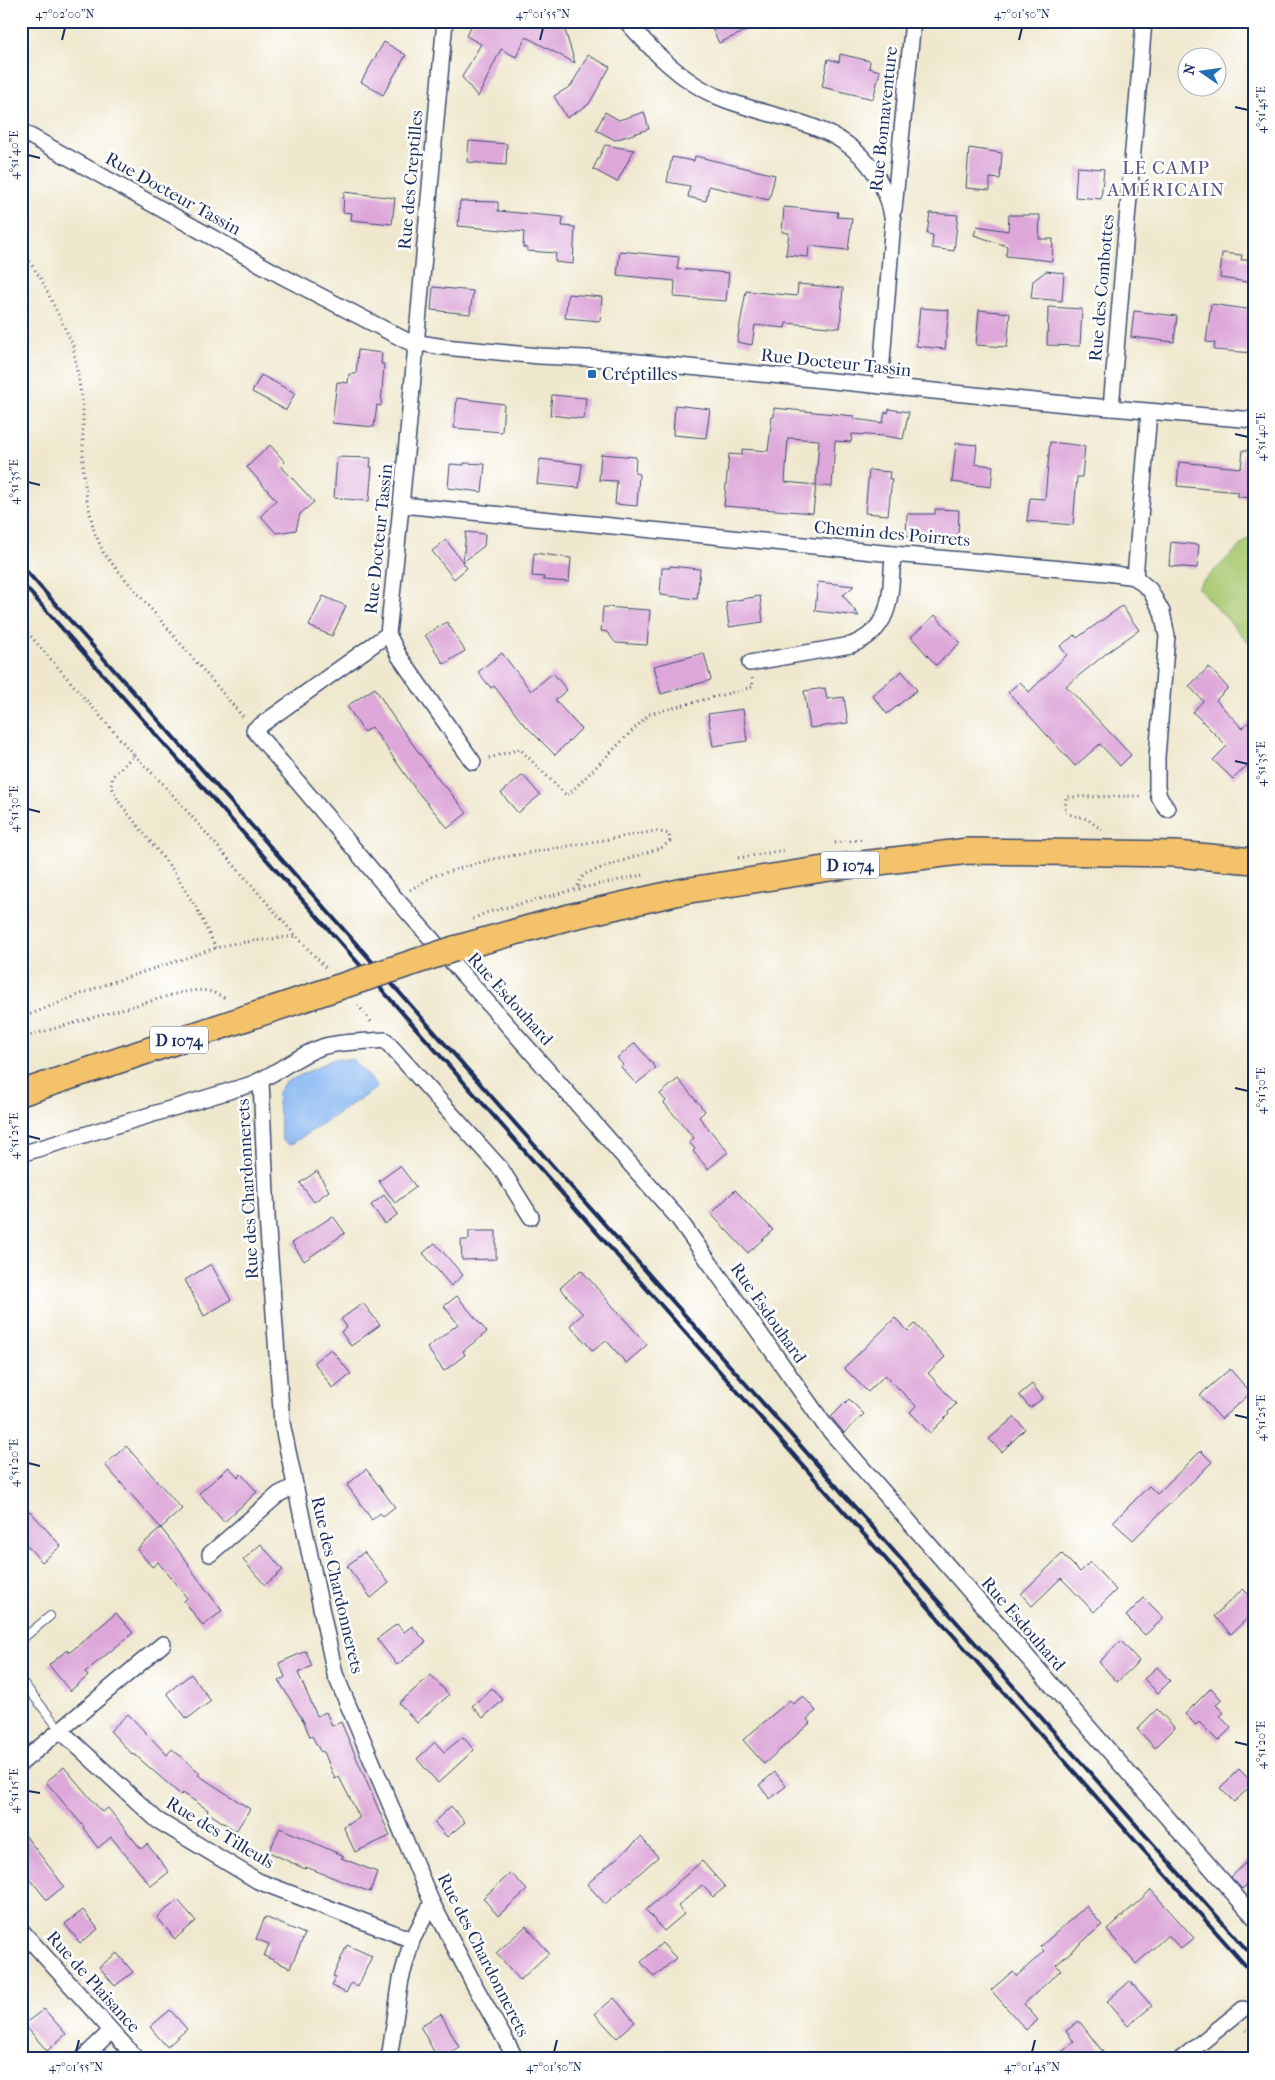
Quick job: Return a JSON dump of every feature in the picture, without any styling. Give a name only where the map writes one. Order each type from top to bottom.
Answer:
[{"type":"main road","name":"D 1074","points":[[21,1093],[454,948],[568,917],[684,891],[830,868],[968,851],[1176,854],[1254,861]]},
{"type":"street","name":"Rue des Creptilles","points":[[415,343],[444,21]]},
{"type":"street","points":[[626,21],[648,45],[678,72],[715,95],[754,109],[812,125],[834,134],[864,160],[877,176],[887,196],[893,221]]},
{"type":"street","name":"Rue Bonnaventure","points":[[880,386],[893,221],[913,21]]},
{"type":"street","name":"Rue des Combottes","points":[[1111,408],[1144,21]]},
{"type":"street","name":"Rue Docteur Tassin","points":[[21,131],[280,275],[382,329],[415,343],[538,356],[608,359],[1149,412],[1254,420]]},
{"type":"street","name":"Rue Docteur Tassin","points":[[254,730],[388,634],[402,505],[415,343]]},
{"type":"street","points":[[1149,412],[1135,577],[1150,590],[1157,601],[1162,612],[1167,636],[1157,757],[1163,803]]},
{"type":"street","name":"Chemin des Poirrets","points":[[402,505],[1135,577]]},
{"type":"street","points":[[750,662],[851,645],[864,640],[884,620],[889,604],[894,554]]},
{"type":"street","points":[[388,634],[399,656],[473,762]]},
{"type":"street","name":"Rue Esdouhard","points":[[254,730],[397,900],[678,1218],[824,1424],[1254,1917]]},
{"type":"street","points":[[21,1154],[261,1081],[294,1060],[323,1047],[385,1040],[501,1169],[531,1217]]},
{"type":"street","name":"Rue des Chardonnerets","points":[[261,1081],[267,1217],[282,1423],[335,1674],[432,1903],[476,1988],[516,2059]]},
{"type":"street","points":[[210,1554],[279,1494],[295,1486]]},
{"type":"street","points":[[21,1763],[163,1644]]},
{"type":"street","name":"Rue des Tilleuls","points":[[61,1731],[157,1820],[258,1881],[412,1940]]},
{"type":"street","points":[[389,2059],[401,1979],[412,1940],[432,1903]]},
{"type":"street","name":"Rue de Plaisance","points":[[21,1930],[137,2059]]},
{"type":"street","points":[[1181,2059],[1243,2009]]},
{"type":"street","points":[[82,2059],[111,2031]]},
{"type":"lane","points":[[21,1640],[50,1616]]},
{"type":"lane","points":[[21,1680],[61,1731]]},
{"type":"path","points":[[21,249],[41,279],[73,345],[83,407],[83,470],[87,499],[94,531],[104,554],[254,730]]},
{"type":"path","points":[[21,625],[134,755],[164,784],[385,1040]]},
{"type":"path","points":[[473,762],[520,749],[567,796],[649,714],[753,687],[750,662]]},
{"type":"path","points":[[134,755],[112,776],[111,785],[119,802],[172,869],[198,911],[216,948]]},
{"type":"path","points":[[1102,830],[1087,819],[1065,813],[1066,797],[1131,795],[1163,803]]},
{"type":"path","points":[[397,900],[433,876],[493,858],[647,833],[665,832],[668,834],[670,841],[663,847],[587,873],[581,878],[577,888]]},
{"type":"path","points":[[21,1018],[101,986],[216,948],[230,944],[296,936]]},
{"type":"path","points":[[21,1038],[179,993],[200,989],[210,990],[227,1000]]},
{"type":"path","points":[[1228,2057],[1250,2059]]},
{"type":"green space","points":[[1254,533],[1254,648],[1197,587]]},
{"type":"water","points":[[334,1059],[354,1060],[378,1087],[290,1145],[282,1140],[277,1094],[284,1083]]},
{"type":"building","points":[[474,21],[554,21],[564,27],[575,63],[526,37],[516,57],[501,49],[478,97],[462,77],[481,44],[466,36]]},
{"type":"building","points":[[709,21],[768,21],[719,43]]},
{"type":"building","points":[[384,42],[406,55],[383,95],[361,82]]},
{"type":"building","points":[[840,54],[870,61],[869,68],[880,71],[873,99],[822,87],[828,59],[839,62]]},
{"type":"building","points":[[588,55],[610,67],[589,104],[567,118],[554,96],[571,86]]},
{"type":"building","points":[[605,112],[619,120],[644,112],[649,129],[615,140],[596,130]]},
{"type":"building","points":[[469,141],[507,144],[506,165],[467,162]]},
{"type":"building","points":[[605,145],[634,150],[617,182],[593,169]]},
{"type":"building","points":[[969,148],[1002,153],[1000,179],[990,178],[990,190],[966,188]]},
{"type":"building","points":[[695,156],[775,175],[769,200],[709,186],[706,201],[688,197],[690,186],[667,182],[672,157],[694,161]]},
{"type":"building","points":[[1077,167],[1104,169],[1101,199],[1075,197]]},
{"type":"building","points":[[344,192],[395,198],[392,224],[351,220],[352,213],[343,212]]},
{"type":"building","points":[[460,201],[498,202],[498,211],[563,217],[562,226],[575,227],[573,264],[555,262],[556,253],[527,251],[527,248],[523,247],[524,232],[458,226]]},
{"type":"building","points":[[784,207],[838,212],[837,217],[852,218],[848,250],[809,246],[808,257],[786,255],[789,233],[782,232]]},
{"type":"building","points":[[930,213],[958,215],[954,251],[932,248],[933,235],[927,234]]},
{"type":"building","points":[[1009,215],[1040,215],[1039,239],[1053,239],[1052,261],[1006,256],[1007,246],[974,235],[977,226],[1008,231]]},
{"type":"building","points":[[620,251],[679,257],[677,269],[729,273],[726,301],[674,297],[675,281],[617,275]]},
{"type":"building","points":[[1222,253],[1242,255],[1241,260],[1254,260],[1254,283],[1220,278]]},
{"type":"building","points":[[1046,271],[1064,273],[1062,301],[1031,298],[1033,281]]},
{"type":"building","points":[[798,284],[843,288],[840,328],[786,323],[785,328],[755,325],[752,345],[737,342],[746,291],[797,296]]},
{"type":"building","points":[[433,287],[473,291],[470,314],[431,310]]},
{"type":"building","points":[[568,294],[602,297],[600,321],[565,318]]},
{"type":"building","points":[[1211,304],[1254,310],[1254,353],[1214,350],[1215,343],[1206,342]]},
{"type":"building","points":[[1048,307],[1082,309],[1080,346],[1047,345]]},
{"type":"building","points":[[920,308],[949,310],[945,349],[916,346]]},
{"type":"building","points":[[979,310],[1010,313],[1007,347],[976,345]]},
{"type":"building","points":[[1134,311],[1177,316],[1174,342],[1131,337]]},
{"type":"building","points":[[358,350],[382,353],[381,364],[384,364],[381,406],[377,405],[374,427],[332,423],[337,382],[348,383],[349,374],[356,374]]},
{"type":"building","points":[[261,375],[295,393],[286,410],[252,392]]},
{"type":"building","points":[[552,395],[586,398],[584,419],[550,415]]},
{"type":"building","points":[[457,398],[504,404],[502,432],[454,428]]},
{"type":"building","points":[[675,405],[710,409],[706,438],[673,435]]},
{"type":"building","points":[[774,408],[854,416],[854,419],[883,423],[885,412],[888,413],[889,409],[909,412],[903,439],[852,434],[851,442],[835,441],[832,487],[816,485],[813,513],[724,506],[729,454],[742,455],[742,449],[768,451]],"holes":[[[788,438],[819,440],[816,485],[785,482]]]},
{"type":"building","points":[[1050,442],[1085,446],[1082,477],[1077,477],[1073,525],[1027,521],[1030,498],[1045,499]]},
{"type":"building","points":[[956,443],[977,445],[975,464],[993,466],[991,487],[952,482]]},
{"type":"building","points":[[270,445],[285,462],[281,466],[314,502],[300,514],[296,530],[276,533],[261,516],[276,500],[247,467]]},
{"type":"building","points":[[1243,450],[1254,450],[1254,498],[1238,497],[1238,492],[1177,486],[1179,462],[1241,468]]},
{"type":"building","points":[[601,454],[636,457],[635,473],[639,474],[637,506],[615,504],[617,481],[599,480]]},
{"type":"building","points":[[337,457],[371,458],[369,501],[334,498]]},
{"type":"building","points":[[540,459],[582,464],[579,488],[537,484]]},
{"type":"building","points":[[464,463],[485,464],[482,492],[448,488],[450,464],[464,465]]},
{"type":"building","points":[[869,470],[890,472],[889,479],[892,479],[888,515],[865,513]]},
{"type":"building","points":[[935,509],[959,510],[958,538],[955,537],[955,542],[929,541],[929,537],[906,536],[907,514],[935,514]]},
{"type":"building","points":[[466,532],[485,534],[484,546],[463,562]]},
{"type":"building","points":[[446,540],[467,568],[454,579],[432,551]]},
{"type":"building","points":[[1171,542],[1199,545],[1197,568],[1169,566]]},
{"type":"building","points":[[534,553],[571,558],[569,582],[543,580],[544,577],[532,576]]},
{"type":"building","points":[[670,566],[700,569],[697,599],[660,595],[662,568],[670,568]]},
{"type":"building","points":[[818,582],[854,586],[843,595],[859,616],[815,611]]},
{"type":"building","points":[[323,596],[346,606],[332,636],[309,626]]},
{"type":"building","points":[[760,596],[763,622],[729,627],[726,602]]},
{"type":"building","points":[[1122,606],[1139,630],[1066,686],[1131,755],[1120,766],[1100,744],[1075,766],[1008,692],[1020,682],[1029,692],[1067,655],[1060,646],[1075,635],[1077,638]]},
{"type":"building","points":[[603,607],[650,610],[647,645],[616,643],[607,632],[601,631]]},
{"type":"building","points":[[935,615],[960,643],[936,665],[911,637]]},
{"type":"building","points":[[447,622],[465,651],[444,664],[425,635]]},
{"type":"building","points":[[502,653],[531,691],[553,673],[567,690],[555,700],[581,729],[555,755],[521,721],[494,686],[491,688],[478,672]]},
{"type":"building","points":[[704,653],[711,680],[661,694],[654,666]]},
{"type":"building","points":[[1209,667],[1228,688],[1216,700],[1242,728],[1254,718],[1254,759],[1233,779],[1213,760],[1227,746],[1193,712],[1203,701],[1189,686]]},
{"type":"building","points":[[902,671],[917,690],[887,714],[872,695]]},
{"type":"building","points":[[375,688],[393,717],[444,787],[467,813],[448,828],[416,790],[372,727],[364,732],[347,706]]},
{"type":"building","points":[[825,688],[827,699],[844,697],[848,723],[810,728],[804,691]]},
{"type":"building","points":[[743,709],[747,741],[713,746],[708,714]]},
{"type":"building","points":[[523,775],[540,795],[518,813],[501,793]]},
{"type":"building","points":[[635,1043],[656,1068],[636,1084],[621,1067],[623,1065],[617,1058]]},
{"type":"building","points":[[678,1079],[705,1111],[699,1117],[728,1152],[708,1169],[693,1151],[695,1149],[689,1142],[694,1138],[664,1103],[666,1101],[660,1094]]},
{"type":"building","points":[[400,1166],[416,1187],[395,1203],[379,1181]]},
{"type":"building","points":[[317,1171],[329,1191],[314,1202],[300,1183]]},
{"type":"building","points":[[735,1190],[773,1230],[748,1253],[711,1214]]},
{"type":"building","points":[[384,1195],[398,1214],[385,1224],[371,1205]]},
{"type":"building","points":[[333,1216],[345,1233],[304,1261],[292,1243]]},
{"type":"building","points":[[469,1231],[496,1231],[496,1259],[462,1260],[461,1240],[469,1240]]},
{"type":"building","points":[[435,1243],[463,1275],[451,1286],[423,1253]]},
{"type":"building","points":[[211,1264],[231,1300],[204,1316],[185,1280]]},
{"type":"building","points":[[581,1270],[647,1345],[626,1363],[606,1340],[593,1351],[570,1325],[583,1314],[560,1288]]},
{"type":"building","points":[[457,1296],[487,1332],[463,1351],[465,1355],[444,1371],[427,1348],[458,1324],[444,1306]]},
{"type":"building","points":[[363,1303],[380,1325],[351,1346],[341,1332],[347,1327],[341,1319]]},
{"type":"building","points":[[895,1318],[908,1331],[915,1324],[945,1357],[928,1373],[956,1404],[930,1433],[910,1412],[916,1406],[885,1375],[868,1392],[844,1368]]},
{"type":"building","points":[[331,1349],[351,1374],[333,1389],[314,1362]]},
{"type":"building","points":[[1230,1369],[1251,1393],[1221,1419],[1200,1395]]},
{"type":"building","points":[[1032,1384],[1043,1398],[1030,1408],[1019,1395]]},
{"type":"building","points":[[849,1399],[864,1414],[844,1433],[831,1417]]},
{"type":"building","points":[[1014,1417],[1025,1429],[1002,1452],[989,1439]]},
{"type":"building","points":[[126,1446],[182,1509],[161,1528],[105,1465]]},
{"type":"building","points":[[1201,1451],[1212,1462],[1133,1540],[1113,1522],[1149,1486],[1157,1494]]},
{"type":"building","points":[[229,1467],[238,1477],[241,1474],[257,1492],[224,1522],[199,1493]]},
{"type":"building","points":[[366,1469],[395,1507],[383,1516],[380,1513],[372,1520],[347,1485]]},
{"type":"building","points":[[30,1511],[61,1546],[42,1562],[21,1539],[21,1519]]},
{"type":"building","points":[[161,1528],[222,1611],[203,1626],[184,1601],[187,1598],[158,1562],[152,1567],[137,1549]]},
{"type":"building","points":[[261,1544],[283,1570],[265,1585],[243,1560]]},
{"type":"building","points":[[364,1552],[389,1583],[371,1598],[347,1566]]},
{"type":"building","points":[[1062,1554],[1080,1572],[1090,1562],[1116,1590],[1094,1612],[1061,1578],[1032,1606],[1021,1594]]},
{"type":"building","points":[[1243,1589],[1254,1600],[1254,1612],[1231,1634],[1214,1616]]},
{"type":"building","points":[[1144,1598],[1164,1618],[1145,1635],[1126,1616]]},
{"type":"building","points":[[116,1613],[133,1633],[85,1672],[88,1676],[70,1691],[49,1665],[67,1650],[69,1653]]},
{"type":"building","points":[[397,1624],[404,1632],[412,1626],[426,1642],[397,1665],[377,1639]]},
{"type":"building","points":[[1121,1641],[1139,1661],[1117,1682],[1099,1662]]},
{"type":"building","points":[[306,1651],[312,1666],[298,1673],[317,1716],[326,1712],[332,1726],[341,1722],[390,1836],[355,1852],[343,1826],[360,1818],[339,1777],[335,1779],[324,1752],[320,1751],[312,1736],[310,1737],[304,1722],[279,1681],[285,1677],[279,1663]]},
{"type":"building","points":[[1157,1667],[1170,1681],[1158,1693],[1144,1679]]},
{"type":"building","points":[[191,1674],[211,1701],[187,1719],[167,1693]]},
{"type":"building","points":[[431,1675],[449,1695],[417,1723],[399,1703]]},
{"type":"building","points":[[492,1688],[503,1700],[483,1718],[472,1706]]},
{"type":"building","points":[[1211,1688],[1222,1700],[1216,1705],[1224,1713],[1220,1716],[1231,1728],[1218,1741],[1199,1722],[1196,1725],[1185,1714]]},
{"type":"building","points":[[803,1696],[816,1711],[807,1719],[810,1723],[764,1764],[743,1740],[790,1700],[793,1704]]},
{"type":"building","points":[[1157,1709],[1175,1728],[1155,1748],[1137,1729]]},
{"type":"building","points":[[128,1714],[167,1755],[172,1749],[200,1773],[198,1775],[250,1809],[236,1831],[183,1793],[181,1795],[133,1755],[110,1731]]},
{"type":"building","points":[[463,1737],[474,1750],[438,1783],[417,1759],[435,1742],[444,1752]]},
{"type":"building","points":[[64,1767],[102,1812],[108,1808],[141,1849],[147,1844],[169,1872],[151,1886],[111,1837],[98,1848],[84,1827],[46,1782]]},
{"type":"building","points":[[1239,1769],[1253,1784],[1234,1802],[1220,1788]]},
{"type":"building","points":[[775,1772],[786,1786],[770,1799],[759,1785]]},
{"type":"building","points":[[451,1806],[465,1822],[447,1837],[434,1822]]},
{"type":"building","points":[[280,1828],[344,1856],[341,1858],[377,1872],[370,1892],[306,1867],[305,1869],[269,1852]]},
{"type":"building","points":[[21,1830],[64,1886],[47,1900],[21,1868]]},
{"type":"building","points":[[641,1837],[658,1857],[605,1904],[587,1884]]},
{"type":"building","points":[[1254,1855],[1254,1878],[1242,1889],[1231,1877]]},
{"type":"building","points":[[702,1861],[725,1887],[713,1897],[702,1885],[678,1906],[684,1914],[664,1931],[646,1910]]},
{"type":"building","points":[[511,1873],[527,1890],[498,1916],[483,1898]]},
{"type":"building","points":[[1151,1890],[1194,1938],[1181,1949],[1168,1935],[1136,1964],[1107,1930]]},
{"type":"building","points":[[178,1900],[196,1921],[175,1939],[157,1917]]},
{"type":"building","points":[[1086,1906],[1102,1925],[1056,1965],[1061,1970],[1024,2004],[1038,2020],[1026,2030],[991,1990],[1013,1971],[1017,1976],[1044,1951],[1040,1947]]},
{"type":"building","points":[[83,1910],[98,1929],[80,1943],[65,1924]]},
{"type":"building","points":[[265,1917],[305,1934],[290,1968],[264,1956],[269,1944],[256,1939]]},
{"type":"building","points":[[526,1926],[549,1953],[520,1980],[496,1953]]},
{"type":"building","points":[[662,1943],[676,1958],[654,1977],[641,1962]]},
{"type":"building","points":[[347,1945],[372,1956],[358,1987],[351,1983],[346,1993],[332,1986],[336,1977],[333,1976]]},
{"type":"building","points":[[117,1953],[133,1972],[115,1986],[99,1967]]},
{"type":"building","points":[[1130,1981],[1152,2006],[1128,2026],[1107,2001]]},
{"type":"building","points":[[614,1998],[635,2022],[617,2038],[595,2014]]},
{"type":"building","points":[[44,2009],[66,2034],[47,2051],[24,2024]]},
{"type":"building","points":[[170,2010],[187,2029],[167,2047],[150,2027]]},
{"type":"building","points":[[441,2014],[459,2047],[438,2059],[420,2026]]},
{"type":"building","points":[[1079,2021],[1103,2052],[1095,2059],[1053,2059],[1074,2042],[1066,2031]]},
{"type":"railway","points":[[21,565],[1254,1958]]},
{"type":"railway","points":[[21,582],[1254,1975]]},
{"type":"place","name":"Créptilles","points":[[592,374]]},
{"type":"district","name":"LE CAMP AMÉRICAIN","points":[[1166,179]]}]
